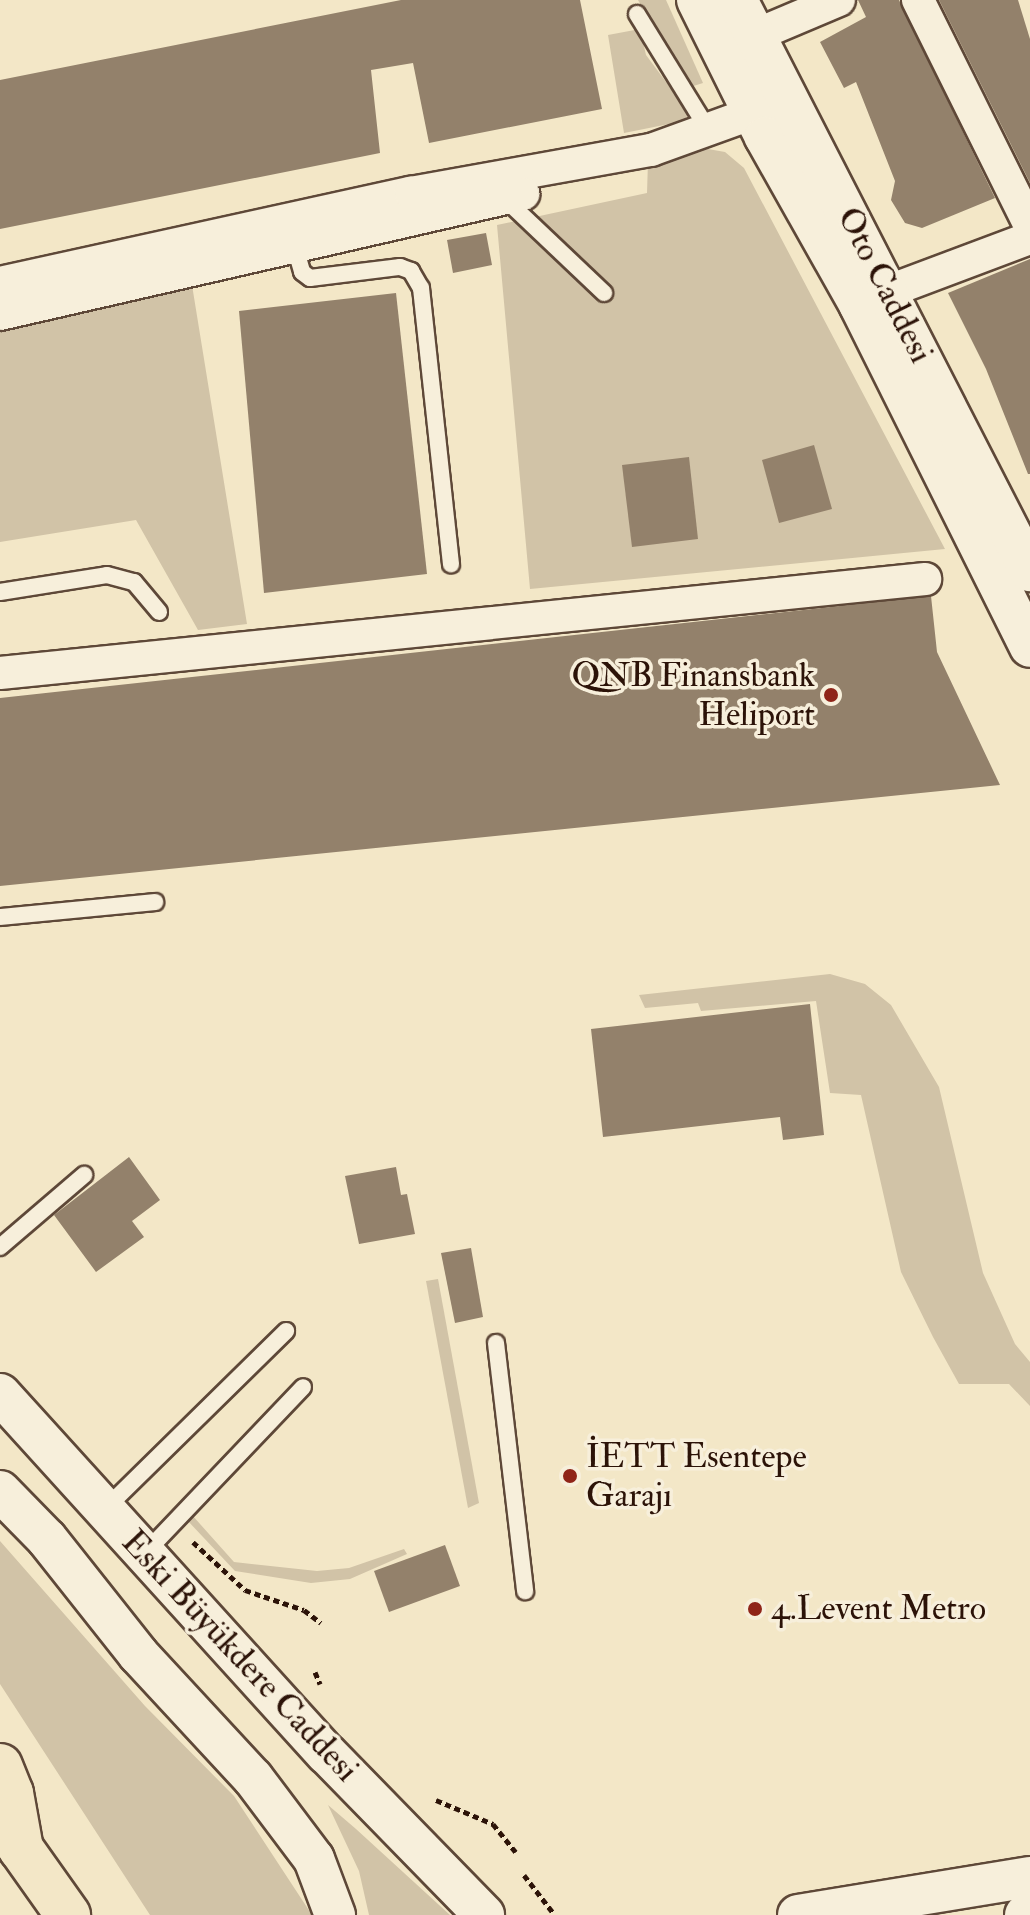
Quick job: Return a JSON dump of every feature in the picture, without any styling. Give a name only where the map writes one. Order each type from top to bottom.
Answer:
[{"type":"main road","points":[[0,1766],[11,1793],[11,1835],[68,1915]]},
{"type":"street","name":"Oto Caddesi","points":[[697,0],[753,113],[874,297],[1030,570]]},
{"type":"street","name":"Oto Caddesi","points":[[737,0],[756,35],[874,297]]},
{"type":"street","points":[[756,35],[839,0]]},
{"type":"street","points":[[918,0],[1030,226]]},
{"type":"street","points":[[0,283],[411,193],[651,150],[753,113]]},
{"type":"street","points":[[0,314],[631,171]]},
{"type":"street","points":[[1030,238],[874,297],[1030,647]]},
{"type":"street","points":[[0,673],[925,579]]},
{"type":"street","name":"Eski Büyükdere Caddesi","points":[[0,1394],[327,1754],[484,1908]]},
{"type":"street","points":[[0,1491],[47,1539],[138,1654],[253,1778],[314,1859],[335,1915]]},
{"type":"street","points":[[798,1915],[1030,1877]]},
{"type":"lane","points":[[637,14],[709,131]]},
{"type":"lane","points":[[504,198],[604,293]]},
{"type":"lane","points":[[295,247],[302,272],[310,278],[400,267],[411,271],[421,288],[451,564]]},
{"type":"lane","points":[[0,592],[107,575],[134,582],[159,612]]},
{"type":"lane","points":[[0,917],[155,902]]},
{"type":"lane","points":[[0,1247],[84,1175]]},
{"type":"lane","points":[[105,1509],[286,1331]]},
{"type":"lane","points":[[496,1343],[525,1591]]},
{"type":"lane","points":[[145,1553],[303,1387]]},
{"type":"path","points":[[174,1523],[235,1583],[314,1614],[321,1623]]},
{"type":"path","points":[[436,1800],[493,1824],[516,1852]]},
{"type":"path","points":[[524,1875],[554,1914]]},
{"type":"shaded area","points":[[638,0],[666,0],[703,83],[687,88]]},
{"type":"shaded area","points":[[640,29],[646,55],[689,113],[684,121],[624,133],[608,35]]},
{"type":"shaded area","points":[[708,149],[725,152],[744,168],[945,549],[530,589],[497,225],[647,193],[648,161]]},
{"type":"shaded area","points":[[192,285],[247,624],[198,630],[136,520],[0,542],[0,328]]},
{"type":"shaded area","points":[[830,974],[865,984],[891,1005],[939,1087],[983,1273],[1015,1344],[1030,1362],[1030,1406],[1009,1384],[959,1384],[933,1337],[901,1272],[861,1095],[830,1093],[816,1001],[701,1011],[698,1003],[645,1008],[639,995]]},
{"type":"shaded area","points":[[438,1279],[479,1503],[468,1508],[426,1281]]},
{"type":"shaded area","points":[[192,1515],[234,1562],[317,1571],[349,1568],[404,1549],[407,1554],[350,1579],[311,1583],[235,1571],[187,1520]]},
{"type":"shaded area","points":[[0,1541],[145,1706],[234,1796],[312,1915],[150,1915],[0,1684]]},
{"type":"shaded area","points":[[328,1805],[450,1915],[369,1915],[359,1871]]},
{"type":"building","points":[[401,0],[580,0],[602,109],[429,143],[413,63],[371,70],[380,153],[0,229],[0,80]]},
{"type":"building","points":[[858,0],[899,0],[995,198],[922,228],[905,223],[891,200],[895,181],[856,82],[844,88],[820,42],[866,17]]},
{"type":"building","points":[[939,0],[1018,0],[1030,39],[1030,183]]},
{"type":"building","points":[[486,233],[492,265],[453,273],[447,240]]},
{"type":"building","points":[[1030,259],[1028,474],[986,369],[948,293]]},
{"type":"building","points":[[396,293],[427,574],[264,593],[239,311]]},
{"type":"building","points":[[814,445],[832,509],[779,523],[762,460]]},
{"type":"building","points":[[689,457],[698,539],[632,547],[622,465]]},
{"type":"building","points":[[931,596],[937,652],[1000,785],[0,886],[0,698]]},
{"type":"building","points":[[810,1004],[824,1135],[783,1140],[780,1117],[603,1137],[591,1029]]},
{"type":"building","points":[[129,1157],[160,1200],[132,1221],[144,1237],[96,1272],[54,1215]]},
{"type":"building","points":[[396,1167],[401,1195],[407,1194],[415,1234],[359,1244],[345,1176]]},
{"type":"building","points":[[471,1248],[483,1317],[455,1323],[441,1253]]},
{"type":"building","points":[[445,1545],[460,1586],[389,1612],[374,1571]]},
{"type":"place","name":"QNB Finansbank Heliport","points":[[831,695]]},
{"type":"place","name":"İETT Esentepe Garajı","points":[[570,1476]]},
{"type":"place","name":"4.Levent Metro","points":[[755,1609]]}]
